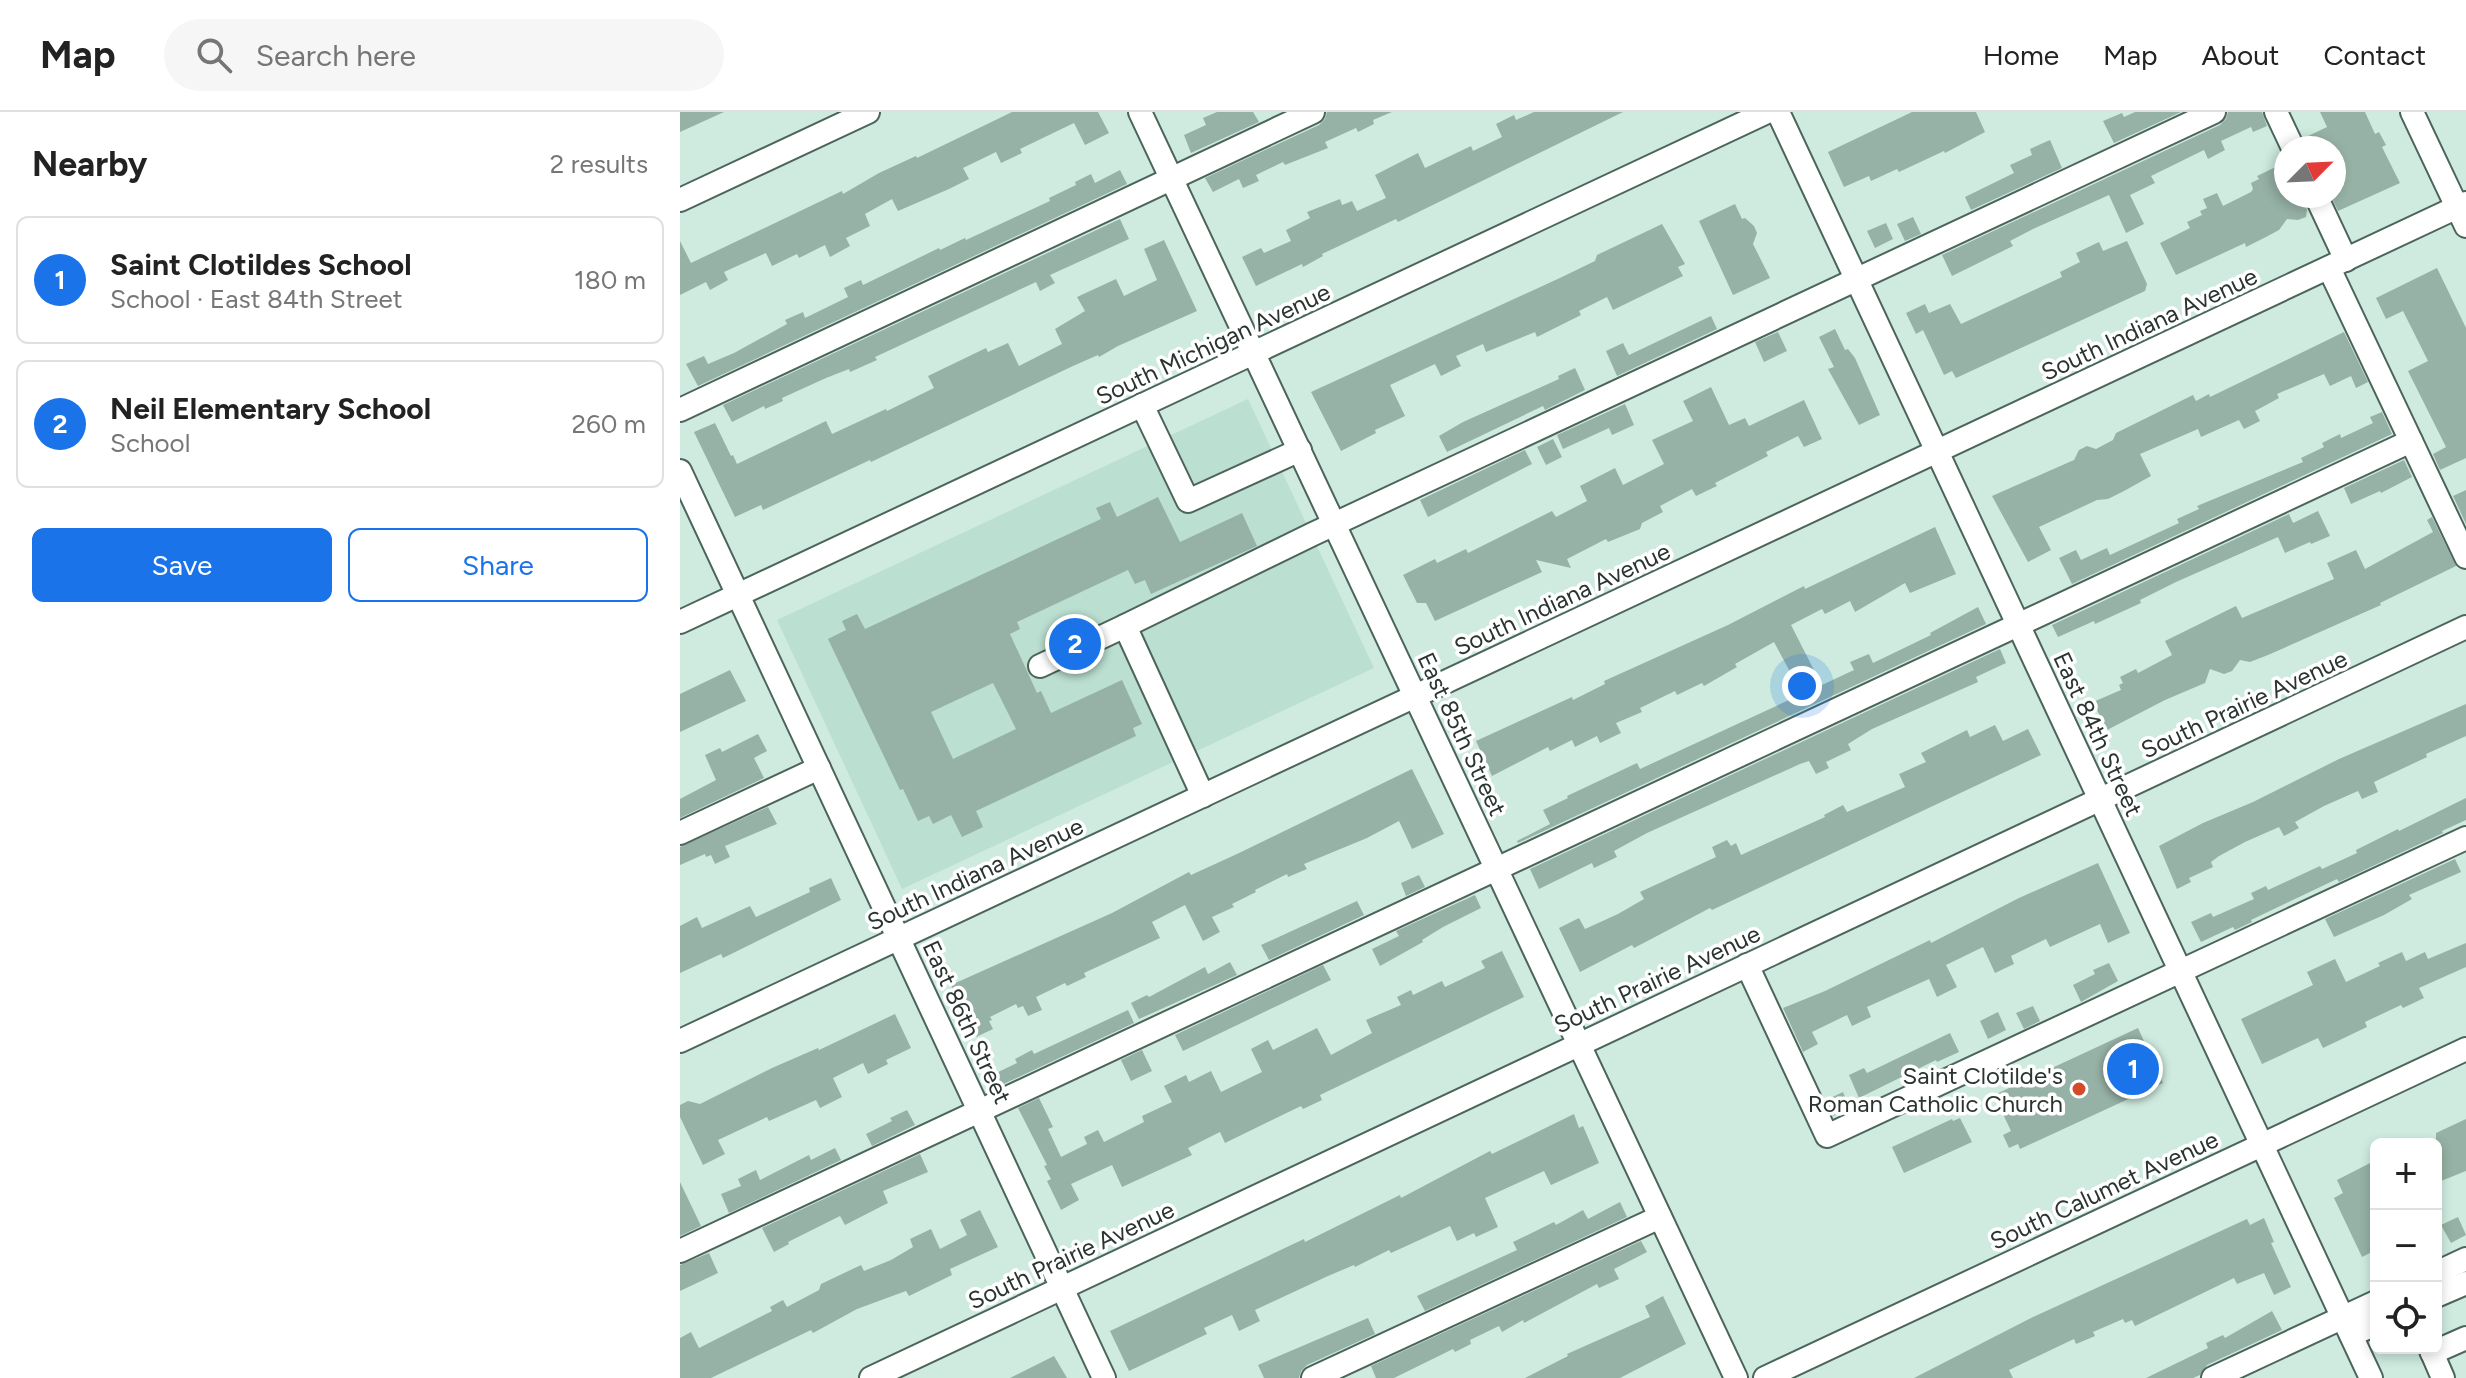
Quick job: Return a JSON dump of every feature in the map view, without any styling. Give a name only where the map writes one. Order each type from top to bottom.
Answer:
[{"type":"street","points":[[680,200],[868,112]]},
{"type":"street","name":"East 85th Street","points":[[1140,112],[1736,1378]]},
{"type":"street","points":[[680,410],[1313,112]]},
{"type":"street","name":"South Michigan Avenue","points":[[680,622],[1767,112]]},
{"type":"street","name":"East 84th Street","points":[[1778,112],[2371,1378]]},
{"type":"street","points":[[1040,666],[1334,524],[2214,112]]},
{"type":"street","points":[[2276,112],[2287,136]]},
{"type":"street","points":[[2412,112],[2463,212]]},
{"type":"street","points":[[2320,208],[2337,264],[2411,441],[2466,557]]},
{"type":"street","name":"South Indiana Avenue","points":[[680,1041],[2337,264],[2463,212]]},
{"type":"street","points":[[1142,405],[1188,501],[1300,450]]},
{"type":"street","points":[[680,1251],[2411,441]]},
{"type":"street","name":"East 86th Street","points":[[680,471],[1104,1378]]},
{"type":"street","points":[[1125,626],[1203,796]]},
{"type":"street","name":"South Prairie Avenue","points":[[871,1378],[2466,627]]},
{"type":"street","points":[[680,833],[819,768]]},
{"type":"street","points":[[1747,965],[1827,1136],[2466,838]]},
{"type":"street","name":"South Calumet Avenue","points":[[1765,1378],[2466,1049]]},
{"type":"street","points":[[1313,1378],[1660,1217]]},
{"type":"street","points":[[2442,1270],[2466,1259]]},
{"type":"street","points":[[2442,1293],[2466,1283]]},
{"type":"street","points":[[2347,1326],[2370,1307]]},
{"type":"street","points":[[2213,1378],[2347,1326],[2370,1324]]},
{"type":"street","points":[[2442,1346],[2466,1338]]},
{"type":"street","points":[[2433,1354],[2443,1378]]},
{"type":"shaded area","points":[[1248,399],[1374,668],[902,889],[777,620]]},
{"type":"building","points":[[680,112],[724,112],[680,132]]},
{"type":"building","points":[[1012,112],[1098,112],[1109,133],[1085,145],[1074,123],[1020,149],[1022,153],[1001,163],[996,152],[963,168],[969,179],[949,189],[898,211],[892,199],[865,214],[870,226],[846,238],[850,246],[830,257],[825,245],[799,258],[797,254],[772,266],[766,253],[724,272],[728,280],[710,290],[706,282],[680,295],[680,241],[691,263]]},
{"type":"building","points":[[1217,112],[1253,112],[1259,122],[1191,153],[1184,135],[1206,125],[1203,118]]},
{"type":"building","points":[[1327,112],[1392,112],[1373,120],[1374,124],[1358,132],[1356,128],[1325,142],[1328,148],[1285,165],[1283,162],[1256,175],[1259,181],[1243,188],[1239,179],[1213,192],[1205,178],[1319,125]]},
{"type":"building","points":[[1534,112],[1623,112],[1398,222],[1396,219],[1322,254],[1303,267],[1302,264],[1256,286],[1242,257],[1261,248],[1264,253],[1291,241],[1286,230],[1310,218],[1307,212],[1340,199],[1342,205],[1352,201],[1357,211],[1386,198],[1375,175],[1418,153],[1425,168],[1471,146],[1473,151],[1502,137],[1496,124],[1514,115],[1516,120]]},
{"type":"building","points":[[1912,112],[1976,112],[1985,132],[1899,172],[1897,169],[1871,181],[1869,176],[1844,187],[1828,152]]},
{"type":"building","points":[[2135,112],[2181,112],[2114,143],[2103,121],[2122,113],[2124,117]]},
{"type":"building","points":[[2228,112],[2262,112],[2267,126],[2253,132],[2251,127],[2221,141],[2225,150],[2208,159],[2204,150],[2151,176],[2155,183],[2130,195],[2144,224],[2126,233],[2109,195],[2033,229],[2010,241],[2013,246],[1952,276],[1942,255],[2220,125]]},
{"type":"building","points":[[2320,112],[2365,112],[2375,134],[2379,132],[2386,145],[2382,147],[2400,183],[2346,207],[2346,136],[2308,136],[2327,127]]},
{"type":"building","points":[[2050,140],[2062,168],[1971,210],[1965,197],[2014,173],[2010,165],[2032,155],[2030,149]]},
{"type":"building","points":[[2274,168],[2274,208],[2306,208],[2306,217],[2287,219],[2279,230],[2266,237],[2246,247],[2245,243],[2176,275],[2160,243],[2190,228],[2187,222],[2202,215],[2200,211],[2207,208],[2203,199],[2217,193],[2223,206],[2251,192],[2251,183],[2259,179],[2257,176]]},
{"type":"building","points":[[1120,170],[1127,184],[698,386],[686,364],[704,356],[708,364],[734,353],[787,324],[785,320],[803,312],[805,318],[848,297],[844,288],[861,280],[863,285],[939,248],[966,240],[1050,201],[1049,198],[1091,174],[1095,183]]},
{"type":"building","points":[[1735,204],[1742,219],[1754,226],[1757,233],[1753,244],[1770,278],[1733,295],[1699,221]]},
{"type":"building","points":[[1913,217],[1921,234],[1905,241],[1897,224]]},
{"type":"building","points":[[1120,219],[1129,239],[1050,275],[1055,283],[1040,291],[1036,282],[875,357],[877,360],[826,378],[782,398],[783,401],[765,409],[764,406],[732,422],[723,405]]},
{"type":"building","points":[[1886,223],[1893,239],[1875,248],[1867,231]]},
{"type":"building","points":[[1662,224],[1685,264],[1678,267],[1683,276],[1613,310],[1607,297],[1579,311],[1581,315],[1537,337],[1535,332],[1486,352],[1483,344],[1456,356],[1461,366],[1441,376],[1435,364],[1390,385],[1405,416],[1341,451],[1311,392],[1562,277],[1595,261],[1597,255]]},
{"type":"building","points":[[1164,240],[1197,311],[871,462],[763,510],[761,505],[735,517],[694,432],[715,423],[737,464],[826,421],[832,434],[887,411],[934,388],[928,376],[986,348],[988,352],[1008,343],[1019,366],[1062,344],[1055,329],[1085,311],[1077,297],[1116,279],[1124,296],[1157,280],[1144,249]]},
{"type":"building","points":[[2127,241],[2147,284],[2145,291],[1956,378],[1952,371],[1944,375],[1923,330],[1916,334],[1906,313],[1925,304],[1929,313],[1950,304],[1961,324],[2062,277],[2060,272],[2080,262],[2076,253],[2099,242],[2103,251]]},
{"type":"building","points":[[2437,268],[2466,328],[2466,458],[2440,470],[2433,454],[2446,447],[2408,371],[2428,361],[2403,311],[2386,319],[2376,298]]},
{"type":"building","points":[[1711,316],[1717,329],[1617,376],[1606,351],[1623,343],[1629,355]]},
{"type":"building","points":[[1835,329],[1845,350],[1848,349],[1855,358],[1880,415],[1859,425],[1828,369],[1834,367],[1819,337]]},
{"type":"building","points":[[1778,332],[1787,351],[1764,362],[1755,342]]},
{"type":"building","points":[[2344,332],[2368,382],[2356,388],[2351,376],[2330,386],[2324,374],[2277,394],[2279,398],[2255,411],[2260,421],[2244,429],[2239,420],[2201,437],[2198,429],[2140,454],[2151,476],[2108,499],[2097,500],[2039,527],[2051,550],[2028,562],[1992,496],[2074,460],[2079,450],[2087,446],[2096,449],[2113,440],[2116,433],[2193,395],[2196,401],[2209,394],[2210,397]]},
{"type":"building","points":[[1575,368],[1585,390],[1545,410],[1543,406],[1447,452],[1439,436],[1559,379],[1558,376]]},
{"type":"building","points":[[1711,387],[1729,425],[1745,418],[1749,426],[1804,400],[1822,439],[1804,447],[1798,436],[1766,452],[1768,456],[1715,483],[1717,486],[1696,496],[1692,489],[1660,506],[1663,512],[1642,523],[1640,529],[1608,542],[1606,539],[1567,559],[1571,568],[1536,560],[1542,572],[1435,621],[1426,603],[1417,603],[1403,575],[1435,559],[1437,563],[1466,549],[1468,553],[1552,511],[1556,517],[1587,501],[1580,486],[1615,468],[1623,485],[1664,464],[1652,440],[1693,421],[1683,401]]},
{"type":"building","points":[[1625,404],[1634,425],[1612,435],[1609,428],[1563,449],[1557,435]]},
{"type":"building","points":[[2382,412],[2392,434],[2072,584],[2059,558],[2076,550],[2081,560],[2107,548],[2110,555],[2179,523],[2177,519],[2199,509],[2197,506],[2303,462],[2301,458],[2324,447],[2322,443],[2373,423],[2370,417]]},
{"type":"building","points":[[1553,439],[1562,457],[1546,465],[1537,447]]},
{"type":"building","points":[[1525,450],[1532,464],[1428,517],[1420,500]]},
{"type":"building","points":[[2404,460],[2412,477],[2351,504],[2344,488]]},
{"type":"building","points":[[2466,490],[2466,524],[2453,496]]},
{"type":"building","points":[[1158,497],[1180,542],[1242,513],[1257,546],[1151,594],[1145,580],[1135,584],[1128,570],[1017,622],[1020,629],[1010,634],[1037,693],[1041,691],[1051,713],[1122,680],[1142,724],[1133,728],[1136,736],[976,811],[983,827],[962,837],[951,815],[933,824],[929,816],[918,821],[828,639],[846,630],[842,621],[857,614],[865,629],[1101,519],[1096,508],[1110,502],[1117,517]],"holes":[[[993,683],[1016,729],[953,759],[931,712]]]},
{"type":"building","points":[[2318,511],[2330,536],[2285,553],[2278,537],[2176,582],[2140,600],[2141,603],[2095,624],[2094,621],[2058,637],[2052,625],[2289,514],[2293,523]]},
{"type":"building","points":[[2432,517],[2456,566],[2381,605],[2268,655],[2250,662],[2240,660],[2232,671],[2224,674],[2210,669],[2205,683],[2107,730],[2093,702],[2121,690],[2119,685],[2123,683],[2120,677],[2136,669],[2138,673],[2172,655],[2165,641],[2236,606],[2242,618],[2334,579],[2327,563],[2356,550],[2365,569],[2433,532],[2427,520]]},
{"type":"building","points":[[1935,527],[1956,574],[1910,593],[1905,583],[1855,612],[1850,601],[1825,614],[1822,609],[1791,625],[1815,672],[1822,685],[1854,670],[1850,662],[1869,654],[1873,663],[1931,635],[1978,607],[1986,624],[1518,843],[1550,824],[1543,810],[1567,796],[1637,763],[1640,769],[1802,694],[1774,642],[1704,686],[1702,683],[1677,695],[1675,691],[1640,708],[1642,712],[1616,723],[1621,733],[1600,743],[1597,736],[1575,747],[1572,740],[1550,751],[1548,747],[1492,776],[1476,741],[1572,697],[1573,700],[1605,684],[1604,681]]},
{"type":"building","points":[[2000,649],[2006,663],[1976,677],[1978,682],[1872,729],[1848,744],[1851,750],[1826,762],[1829,768],[1816,774],[1809,761],[1800,764],[1647,833],[1614,851],[1617,857],[1594,868],[1592,863],[1539,889],[1530,869]]},
{"type":"building","points":[[730,670],[746,701],[680,732],[680,694]]},
{"type":"building","points":[[2466,704],[2466,736],[2374,782],[2378,792],[2362,799],[2358,791],[2324,806],[2295,822],[2299,828],[2284,836],[2279,827],[2245,842],[2219,856],[2211,862],[2213,867],[2189,878],[2191,882],[2177,889],[2159,846],[2339,759]]},
{"type":"building","points":[[1995,725],[2003,741],[2028,729],[2041,755],[1712,910],[1710,908],[1580,972],[1559,928],[1579,918],[1585,929],[1618,914],[1644,899],[1640,892],[1716,857],[1712,847],[1727,840],[1731,846],[1736,843],[1741,855],[1825,817],[1843,805],[1847,812],[1905,787],[1899,774],[1926,762],[1921,753],[1967,730],[1970,737]]},
{"type":"building","points":[[758,734],[767,751],[754,758],[764,778],[680,818],[680,799],[716,780],[705,755],[720,748],[722,752]]},
{"type":"building","points":[[1412,769],[1444,834],[1412,849],[1399,821],[1304,864],[1307,869],[1288,877],[1287,874],[1232,904],[1234,907],[1212,917],[1220,932],[1203,941],[1185,905],[1152,922],[1160,938],[1084,973],[1086,977],[1036,997],[1042,1010],[1028,1016],[1023,1006],[1018,1008],[1016,1004],[990,1017],[993,1029],[976,1037],[951,985],[1112,913],[1189,872],[1191,875],[1237,854]]},
{"type":"building","points":[[2466,798],[2466,820],[2235,930],[2233,927],[2201,942],[2191,922],[2211,913],[2213,917],[2254,899],[2251,893],[2266,886],[2268,890],[2320,866],[2322,869]]},
{"type":"building","points":[[768,807],[777,824],[725,846],[730,857],[715,864],[711,855],[706,857],[705,854],[680,865],[680,847]]},
{"type":"building","points":[[2455,859],[2461,872],[2409,895],[2412,899],[2384,915],[2334,937],[2325,919]]},
{"type":"building","points":[[2098,863],[2130,933],[2108,943],[2100,924],[2050,947],[2046,939],[2011,956],[2014,964],[1995,973],[1983,947],[1946,965],[1957,987],[1937,997],[1929,979],[1867,1007],[1871,1017],[1852,1026],[1847,1015],[1812,1032],[1818,1044],[1803,1052],[1783,1008],[1930,940],[1931,943],[2019,898]]},
{"type":"building","points":[[1419,875],[1425,887],[1406,896],[1401,883]]},
{"type":"building","points":[[831,878],[841,900],[723,958],[721,954],[680,973],[680,926],[697,917],[702,928],[750,906],[756,917],[810,892],[809,888]]},
{"type":"building","points":[[1475,895],[1481,908],[1443,927],[1380,966],[1372,949],[1399,936],[1396,931]]},
{"type":"building","points":[[1357,901],[1364,915],[1269,960],[1261,945]]},
{"type":"building","points":[[2466,943],[2466,967],[2419,988],[2424,998],[2365,1022],[2367,1027],[2323,1048],[2318,1038],[2262,1064],[2241,1019],[2313,985],[2307,972],[2335,959],[2346,982],[2402,952],[2406,961],[2425,952],[2428,959]]},
{"type":"building","points":[[1502,951],[1524,997],[1320,1095],[1322,1100],[1303,1109],[1301,1106],[1225,1143],[1220,1132],[1188,1148],[1192,1155],[1122,1187],[1112,1165],[1071,1184],[1079,1200],[1061,1210],[1047,1181],[1051,1179],[1044,1166],[1047,1165],[1018,1108],[1039,1098],[1053,1127],[1048,1129],[1061,1157],[1087,1144],[1084,1137],[1098,1130],[1104,1142],[1144,1122],[1142,1116],[1172,1102],[1164,1086],[1186,1075],[1189,1082],[1211,1071],[1221,1092],[1262,1072],[1251,1049],[1268,1040],[1273,1050],[1317,1028],[1331,1055],[1372,1033],[1366,1020],[1401,1005],[1397,997],[1411,990],[1413,995],[1442,981],[1445,987],[1485,968],[1481,961]]},
{"type":"building","points":[[1230,962],[1237,975],[1139,1019],[1131,1003],[1147,995],[1149,997],[1205,967],[1208,974]]},
{"type":"building","points":[[2109,963],[2118,981],[2081,1002],[2073,985]]},
{"type":"building","points":[[1323,965],[1331,980],[1183,1051],[1175,1035]]},
{"type":"building","points":[[2033,1006],[2040,1021],[2024,1029],[2016,1013]]},
{"type":"building","points":[[1128,1010],[1134,1023],[995,1088],[990,1076],[1017,1063],[1015,1059],[1032,1050],[1034,1054]]},
{"type":"building","points":[[1998,1012],[2006,1030],[1988,1039],[1980,1021]]},
{"type":"building","points":[[895,1014],[911,1048],[886,1060],[888,1064],[868,1074],[863,1063],[833,1078],[842,1097],[820,1108],[816,1100],[769,1121],[767,1117],[718,1140],[725,1154],[703,1165],[680,1117],[680,1105],[688,1101],[700,1104],[772,1068],[819,1050]]},
{"type":"building","name":"Saint Clotilde's Roman Catholic Church","points":[[2138,1028],[2163,1083],[2020,1149],[2018,1144],[2009,1148],[2003,1135],[2011,1131],[1994,1095]]},
{"type":"building","points":[[1950,1033],[1959,1052],[1859,1098],[1849,1075],[1864,1068],[1867,1073]]},
{"type":"building","points":[[1142,1050],[1152,1071],[1131,1081],[1121,1060]]},
{"type":"building","points":[[1843,1092],[1850,1108],[1833,1116],[1826,1100]]},
{"type":"building","points":[[907,1110],[915,1125],[872,1146],[866,1134]]},
{"type":"building","points":[[1574,1114],[1579,1128],[1583,1126],[1599,1163],[1551,1185],[1544,1171],[1485,1198],[1498,1227],[1457,1241],[1450,1226],[1255,1310],[1260,1321],[1239,1331],[1232,1315],[1204,1328],[1207,1334],[1129,1371],[1110,1331],[1400,1195],[1401,1198],[1490,1151],[1492,1154]]},
{"type":"building","points":[[1960,1118],[1972,1142],[1904,1173],[1892,1147]]},
{"type":"building","points":[[2466,1119],[2466,1171],[2442,1181],[2442,1138],[2436,1138],[2436,1133]]},
{"type":"building","points":[[835,1148],[841,1160],[729,1213],[721,1194],[741,1186],[738,1179],[756,1170],[760,1180],[809,1155],[811,1160]]},
{"type":"building","points":[[920,1154],[928,1172],[883,1191],[888,1203],[845,1225],[840,1216],[774,1252],[762,1228]]},
{"type":"building","points":[[2370,1163],[2370,1253],[2362,1257],[2334,1198],[2343,1193],[2337,1180]]},
{"type":"building","points":[[680,1182],[701,1226],[680,1236]]},
{"type":"building","points":[[1620,1202],[1627,1217],[1425,1311],[1417,1296],[1517,1250],[1513,1242],[1554,1222],[1556,1225],[1583,1210],[1588,1219]]},
{"type":"building","points":[[980,1210],[998,1247],[950,1269],[952,1275],[909,1296],[906,1291],[857,1309],[813,1333],[811,1330],[711,1378],[680,1378],[680,1338],[691,1332],[699,1348],[772,1311],[770,1307],[783,1300],[787,1307],[819,1290],[821,1284],[861,1265],[864,1271],[891,1260],[913,1247],[910,1239],[931,1229],[940,1249],[967,1235],[960,1220]]},
{"type":"building","points":[[2458,1217],[2466,1235],[2451,1243],[2442,1225]]},
{"type":"building","points":[[2264,1218],[2274,1242],[2271,1243],[2291,1287],[2274,1295],[2264,1273],[2237,1284],[2234,1278],[2135,1326],[2132,1320],[2125,1323],[2123,1319],[2093,1332],[2095,1336],[2076,1344],[2074,1339],[2009,1370],[2013,1378],[1914,1378],[2031,1318],[2247,1219],[2250,1225]]},
{"type":"building","points":[[1641,1241],[1647,1252],[1614,1269],[1619,1279],[1599,1288],[1597,1284],[1502,1332],[1499,1326],[1470,1340],[1471,1344],[1455,1352],[1453,1349],[1394,1378],[1376,1378],[1371,1366]]},
{"type":"building","points":[[709,1253],[718,1273],[680,1291],[680,1265]]},
{"type":"building","points":[[1663,1296],[1686,1344],[1620,1378],[1525,1378],[1567,1354],[1650,1317],[1645,1306]]},
{"type":"building","points":[[2272,1311],[2282,1330],[2207,1365],[2200,1375],[2193,1378],[2146,1378],[2208,1348],[2206,1343],[2223,1335],[2225,1338]]},
{"type":"building","points":[[1368,1318],[1375,1334],[1307,1365],[1299,1378],[1264,1378],[1258,1365]]},
{"type":"building","points":[[1054,1356],[1067,1378],[1010,1378]]},
{"type":"place","name":"Neil Elementary School","points":[[1075,644]]},
{"type":"place","name":"Saint Clotildes School","points":[[2133,1069]]},
{"type":"place","name":"Saint Clotilde's Roman Catholic Church","points":[[2079,1089]]}]
